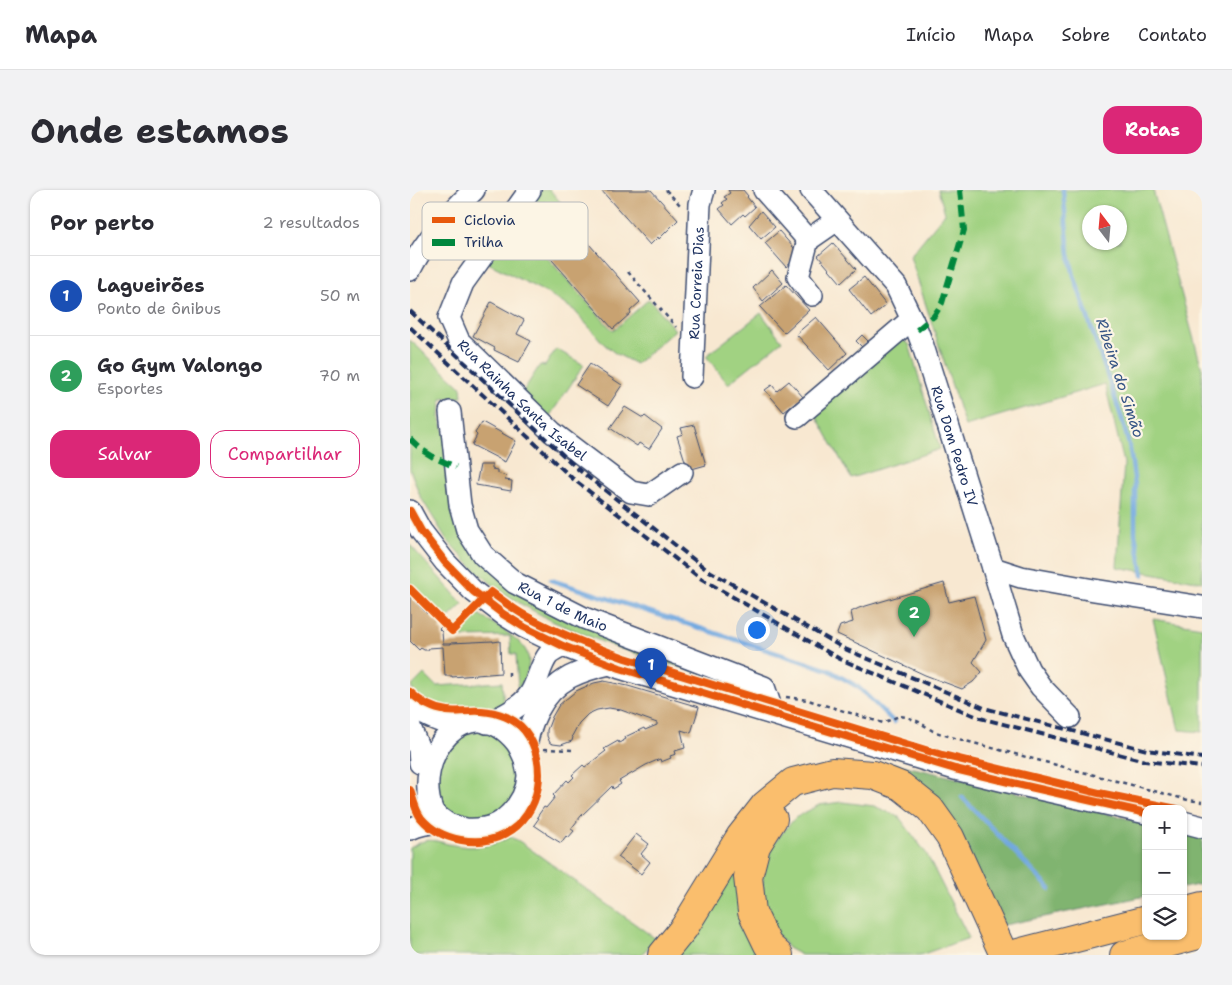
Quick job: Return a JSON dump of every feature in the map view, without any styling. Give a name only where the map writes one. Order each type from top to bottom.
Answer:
[{"type":"highway","points":[[662,955],[684,928],[740,837],[764,805],[793,782],[832,772],[873,775],[902,786],[930,810],[950,837],[1004,955]]},
{"type":"highway","points":[[779,955],[768,945],[752,912],[748,877],[756,846],[774,817],[801,800],[836,788],[867,789],[884,795],[892,798],[916,818],[938,845],[988,955]]},
{"type":"highway","points":[[1187,910],[1202,906]]},
{"type":"highway","points":[[1010,955],[1142,921]]},
{"type":"highway","points":[[1124,955],[1202,934]]},
{"type":"street","points":[[461,202],[474,190]]},
{"type":"street","name":"Rua Rainha Santa Isabel","points":[[521,202],[530,190]]},
{"type":"street","name":"Rua Correia Dias","points":[[692,378],[700,204],[704,190]]},
{"type":"street","points":[[764,190],[808,240]]},
{"type":"street","name":"Rua Dom Pedro IV","points":[[811,190],[896,286],[923,346],[993,568],[1012,635],[1029,670],[1041,687],[1070,717]]},
{"type":"street","points":[[812,295],[798,277],[808,240],[837,220]]},
{"type":"street","points":[[413,265],[422,252]]},
{"type":"street","name":"Rua Rainha Santa Isabel","points":[[480,260],[463,283],[449,318],[459,341],[552,432],[631,492],[649,495],[682,472]]},
{"type":"street","points":[[797,417],[912,319]]},
{"type":"street","name":"Rua 1 de Maio","points":[[450,412],[460,505],[467,530],[483,555],[515,583],[584,618],[764,686],[778,705]]},
{"type":"street","points":[[410,510],[421,532],[445,562],[473,591],[503,614],[563,646],[620,668],[778,705],[834,733],[955,769],[1142,812]]},
{"type":"street","points":[[993,568],[1021,577],[1202,607]]},
{"type":"street","points":[[534,632],[542,655],[541,669]]},
{"type":"street","points":[[488,723],[504,716],[529,695],[549,655],[563,646]]},
{"type":"street","points":[[410,827],[432,823],[448,824],[465,829],[484,829],[500,822],[515,810],[524,795],[533,754],[528,737],[533,718],[557,685],[562,674],[563,646]]},
{"type":"street","points":[[557,685],[588,669],[610,664]]},
{"type":"street","points":[[410,704],[436,720],[453,725]]},
{"type":"street","points":[[420,763],[427,747],[438,734],[453,725],[470,721],[488,723],[503,730],[533,754]]},
{"type":"street","points":[[410,727],[419,749],[419,780],[423,797],[433,812],[448,824]]},
{"type":"street","points":[[410,827],[420,810],[423,797]]},
{"type":"street","points":[[1187,823],[1202,827]]},
{"type":"path","points":[[666,190],[686,212]]},
{"type":"path","points":[[628,272],[678,330]]},
{"type":"path","points":[[509,672],[509,677]]},
{"type":"path","points":[[778,705],[808,700],[883,723],[899,716],[907,717],[951,738],[1180,798],[1202,802]]},
{"type":"path","points":[[533,754],[572,750]]},
{"type":"green space","points":[[541,190],[550,190],[560,202],[532,202]]},
{"type":"green space","points":[[938,190],[1153,190],[1202,369],[1202,582],[1117,567],[1124,463],[1105,384],[965,426],[910,256],[945,213]]},
{"type":"green space","points":[[490,260],[549,260],[613,331],[649,299],[675,330],[636,364],[615,353],[604,344],[574,310],[545,292],[488,263]]},
{"type":"green space","points":[[761,313],[782,341],[728,384],[706,356]]},
{"type":"green space","points":[[900,338],[909,344],[940,449],[851,478],[814,412]]},
{"type":"green space","points":[[410,340],[461,387],[462,397],[441,399],[440,418],[487,563],[761,692],[615,647],[554,622],[498,589],[471,566],[447,540],[420,496],[410,469]]},
{"type":"green space","points":[[556,349],[584,365],[549,417],[522,393],[540,365],[545,366]]},
{"type":"green space","points":[[410,545],[463,604],[446,620],[410,584]]},
{"type":"green space","points":[[475,612],[505,631],[521,644],[526,651],[529,664],[518,690],[516,654],[511,654],[510,636],[462,637],[456,631]]},
{"type":"green space","points":[[1153,619],[1202,627],[1202,732],[1179,730]]},
{"type":"green space","points":[[424,674],[436,686],[502,682],[504,706],[486,710],[439,708],[421,699],[411,687]]},
{"type":"green space","points":[[480,731],[494,735],[507,744],[519,771],[513,800],[490,819],[460,821],[436,803],[431,759],[451,736]]},
{"type":"green space","points":[[893,763],[1142,822],[1142,897],[1004,925],[932,794],[913,777],[892,767]]},
{"type":"green space","points":[[842,802],[874,806],[899,817],[926,853],[969,938],[920,955],[801,955],[788,948],[771,926],[763,903],[763,874],[773,844],[795,818],[819,805]]},
{"type":"green space","points":[[752,831],[769,955],[668,955]]},
{"type":"green space","points":[[1187,833],[1202,837],[1202,884],[1187,887]]},
{"type":"green space","points":[[510,837],[519,841],[656,939],[641,955],[410,955],[410,848],[430,840],[456,846],[472,847],[495,843]]},
{"type":"building","points":[[601,190],[651,190],[678,220],[659,239],[658,237],[650,245]]},
{"type":"building","points":[[728,190],[743,190],[755,207],[745,216],[743,214],[732,224],[719,209],[727,199],[724,197],[730,193]]},
{"type":"building","points":[[761,211],[775,227],[761,239],[749,225]]},
{"type":"building","points":[[779,231],[800,255],[786,267],[765,243]]},
{"type":"building","points":[[588,243],[640,302],[613,329],[552,260],[588,260]]},
{"type":"building","points":[[833,243],[856,269],[841,283],[818,256]]},
{"type":"building","points":[[772,270],[783,283],[763,301],[753,288]]},
{"type":"building","points":[[864,277],[886,305],[871,317],[849,289]]},
{"type":"building","points":[[786,285],[809,310],[784,333],[760,307]]},
{"type":"building","points":[[491,302],[524,320],[517,334],[531,341],[519,362],[494,350],[495,348],[473,336]]},
{"type":"building","points":[[816,317],[847,353],[829,370],[796,334]]},
{"type":"building","points":[[862,335],[868,341],[862,347],[856,341]]},
{"type":"building","points":[[590,364],[622,385],[608,406],[576,385]]},
{"type":"building","points":[[789,381],[803,397],[784,412],[765,390],[772,385],[777,391]]},
{"type":"building","points":[[625,407],[643,418],[645,416],[662,429],[649,449],[639,443],[637,446],[610,428]]},
{"type":"building","points":[[482,422],[516,441],[505,462],[472,445],[477,435],[475,433]]},
{"type":"building","points":[[694,425],[706,465],[688,470],[677,436],[683,434],[681,428]]},
{"type":"building","points":[[480,465],[492,465],[492,469],[497,470],[497,473],[506,476],[505,480],[512,481],[511,491],[476,485]]},
{"type":"building","points":[[944,583],[949,602],[974,596],[986,640],[973,662],[982,672],[973,682],[962,689],[925,675],[837,634],[840,626],[853,622],[851,612],[859,608]]},
{"type":"building","points":[[410,595],[441,627],[439,629],[442,632],[443,644],[500,641],[501,673],[445,676],[443,647],[429,648],[428,650],[421,648],[419,650],[410,641]]},
{"type":"building","points":[[604,681],[628,686],[699,707],[691,733],[681,730],[685,748],[675,751],[676,754],[670,756],[671,758],[661,762],[660,759],[646,765],[619,781],[621,784],[613,789],[612,786],[581,816],[571,829],[574,831],[568,838],[566,836],[561,843],[534,825],[544,807],[546,808],[555,797],[553,795],[567,780],[569,782],[574,777],[572,775],[583,765],[585,767],[606,751],[604,749],[618,741],[619,743],[626,739],[625,737],[644,728],[645,730],[657,725],[657,723],[621,710],[609,708],[597,710],[588,714],[579,723],[572,736],[572,741],[561,745],[550,743],[547,730],[559,705],[576,691]]},
{"type":"building","points":[[636,834],[649,844],[641,854],[650,862],[641,874],[618,857]]},
{"type":"waterway","name":"Ribeira do Simão","points":[[1063,190],[1069,254],[1074,276],[1122,419],[1130,449],[1135,485],[1135,534],[1143,575]]},
{"type":"waterway","points":[[551,580],[829,670],[858,687],[894,722]]},
{"type":"waterway","points":[[962,797],[1050,889]]},
{"type":"railway","points":[[410,311],[579,470],[706,569],[845,649],[984,708],[1147,750],[1202,758]]},
{"type":"railway","points":[[410,327],[572,478],[700,578],[840,659],[980,718],[1145,761],[1202,767]]},
{"type":"marked path","points":[[917,330],[934,316],[942,303],[964,230],[960,190]]},
{"type":"marked path","points":[[410,439],[435,458],[456,467]]},
{"type":"cycle path","points":[[410,511],[421,531],[445,562],[473,591],[524,627],[563,646],[620,668],[955,769],[1142,812]]},
{"type":"cycle path","points":[[410,589],[452,631],[491,592],[538,622],[574,639],[625,658],[942,755],[1099,793],[1158,805]]},
{"type":"cycle path","points":[[410,692],[418,699],[437,709],[485,711],[514,721],[525,731],[533,744],[539,772],[538,787],[534,801],[527,814],[505,834],[484,841],[460,840],[449,837],[429,826],[419,815],[410,790]]},
{"type":"place","name":"Go Gym Valongo","points":[[914,637]]},
{"type":"place","name":"Lagueirões","points":[[651,689]]}]
